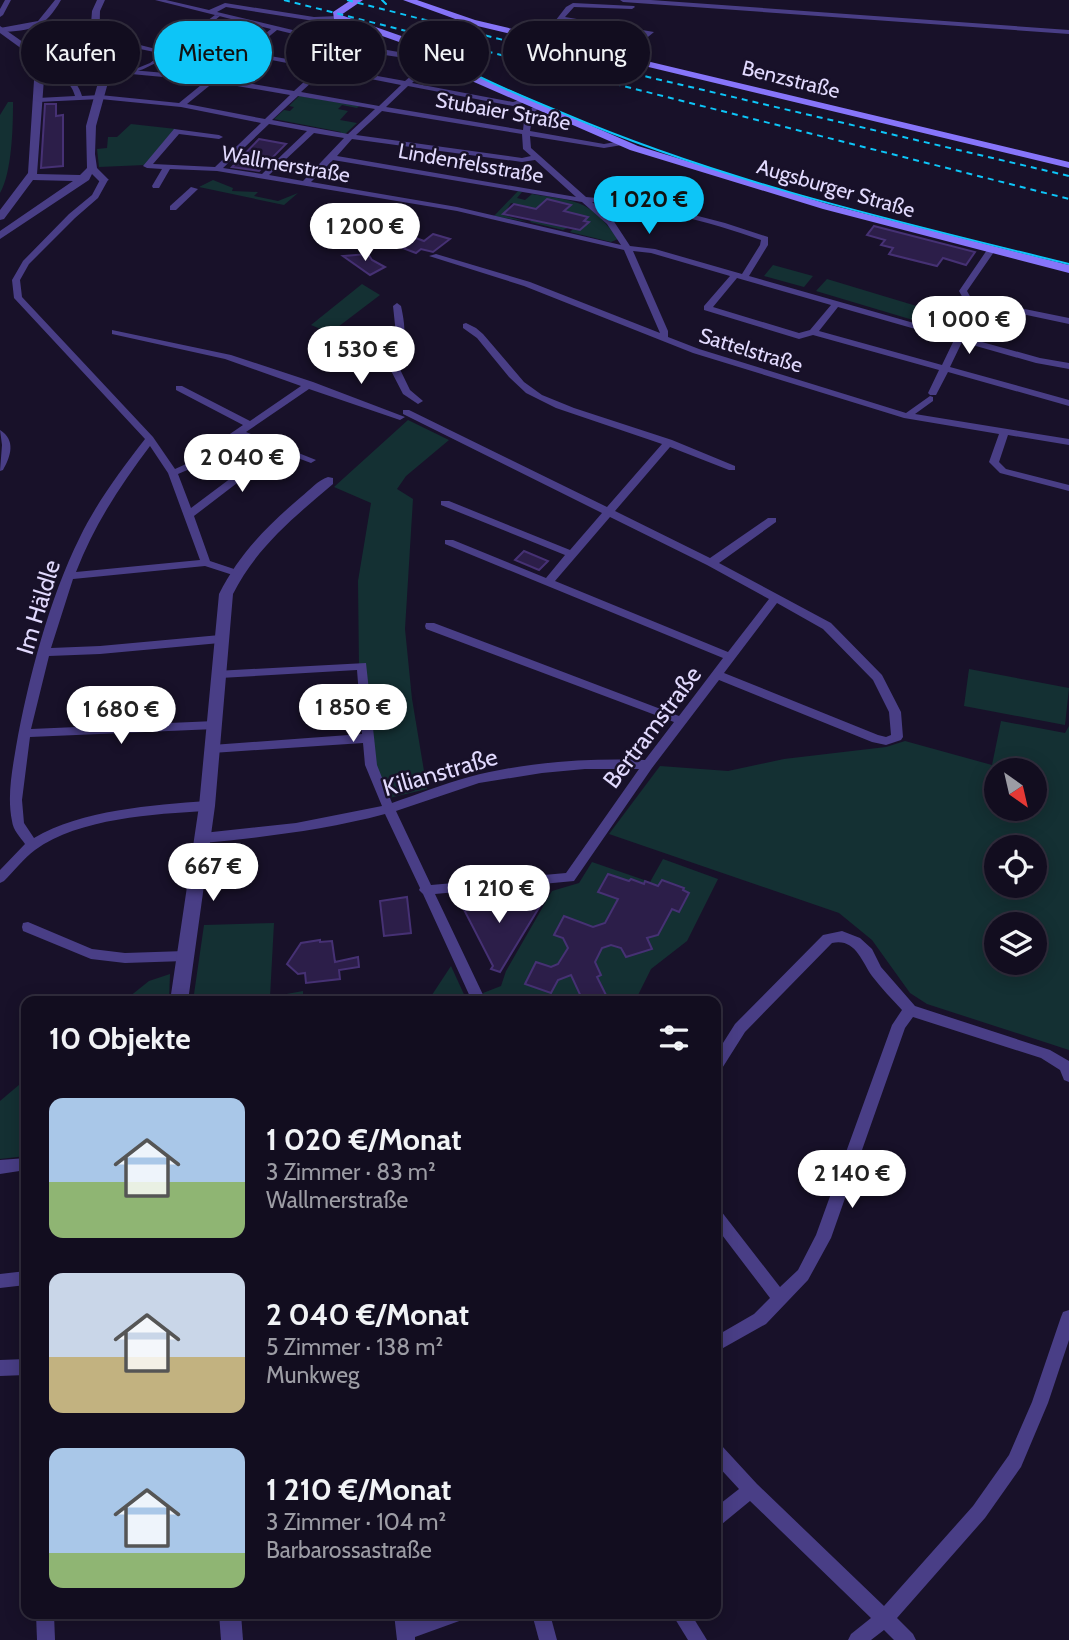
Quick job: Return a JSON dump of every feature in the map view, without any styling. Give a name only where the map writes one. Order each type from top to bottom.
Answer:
[{"type":"main road","points":[[358,0],[336,14],[337,17],[399,39]]},
{"type":"main road","name":"Benzstraße","points":[[408,0],[422,2],[455,17],[503,29]]},
{"type":"main road","name":"Benzstraße","points":[[650,65],[1069,165]]},
{"type":"main road","name":"Augsburger Straße","points":[[488,84],[619,143],[799,199],[1069,269]]},
{"type":"street","points":[[0,15],[8,0]]},
{"type":"street","points":[[1,29],[40,24],[48,18],[58,0]]},
{"type":"street","points":[[95,21],[101,0]]},
{"type":"street","name":"Augsburger Straße","points":[[158,0],[286,30]]},
{"type":"street","points":[[623,0],[1069,32]]},
{"type":"street","points":[[558,21],[568,8],[584,4],[660,9]]},
{"type":"street","points":[[140,69],[152,64],[222,5],[322,19],[337,17]]},
{"type":"street","points":[[560,18],[580,21]]},
{"type":"street","points":[[272,31],[276,28]]},
{"type":"street","points":[[1,29],[21,44]]},
{"type":"street","points":[[0,217],[31,177],[41,84]]},
{"type":"street","points":[[73,84],[79,98]]},
{"type":"street","points":[[102,84],[91,126],[92,169],[104,180]]},
{"type":"street","points":[[181,105],[204,84]]},
{"type":"street","name":"Stubaier Straße","points":[[240,84],[604,146],[619,143]]},
{"type":"street","points":[[217,169],[306,84]]},
{"type":"street","points":[[304,185],[404,84],[513,104],[524,101]]},
{"type":"street","points":[[38,100],[100,97],[181,105],[351,136],[522,160],[535,158]]},
{"type":"street","points":[[537,107],[529,113],[527,149],[610,222],[627,248],[664,331],[664,339]]},
{"type":"street","points":[[263,177],[313,130]]},
{"type":"street","points":[[177,131],[219,136]]},
{"type":"street","name":"Wallmerstraße","points":[[177,131],[147,166],[217,169],[457,209],[627,248],[652,251],[1039,361],[1069,366]]},
{"type":"street","name":"Lindenfelsstraße","points":[[331,157],[574,200],[586,199],[650,209],[765,239],[764,245],[739,276]]},
{"type":"street","points":[[156,186],[168,166]]},
{"type":"street","points":[[2,234],[92,169]]},
{"type":"street","points":[[31,177],[83,177],[104,180]]},
{"type":"street","points":[[104,180],[95,196],[26,263],[16,280],[18,298],[150,439],[173,473],[206,563]]},
{"type":"street","points":[[173,208],[194,189]]},
{"type":"street","points":[[992,249],[963,291],[972,301],[1069,321]]},
{"type":"street","name":"Sattelstraße","points":[[433,256],[527,284],[664,339],[907,416],[1069,442]]},
{"type":"street","points":[[739,276],[707,308],[799,336],[813,332],[1069,403]]},
{"type":"street","points":[[907,416],[931,396],[961,339],[972,301]]},
{"type":"street","points":[[813,332],[836,304]]},
{"type":"street","points":[[390,359],[397,353],[400,341],[397,306]]},
{"type":"street","points":[[466,326],[478,332],[510,376],[529,391],[550,402],[669,442],[732,468]]},
{"type":"street","points":[[115,332],[228,357],[403,415],[711,563],[827,626],[878,678],[890,698],[898,726],[897,737],[886,741],[876,739],[718,675]]},
{"type":"street","points":[[364,338],[372,351],[390,359],[406,392],[418,401]]},
{"type":"street","points":[[173,473],[189,466],[240,433],[310,384]]},
{"type":"street","points":[[179,388],[251,425]]},
{"type":"street","points":[[1005,431],[994,462],[1003,471],[1069,488]]},
{"type":"street","points":[[0,433],[6,440],[7,448],[0,468]]},
{"type":"street","points":[[240,433],[276,449],[311,460]]},
{"type":"street","name":"Im Häldle","points":[[32,845],[18,824],[16,801],[24,733],[45,652],[69,576],[86,535],[113,487],[150,439]]},
{"type":"street","points":[[548,582],[669,442]]},
{"type":"street","points":[[189,515],[276,449]]},
{"type":"street","points":[[180,996],[203,838],[226,594],[236,573],[271,531],[328,481]]},
{"type":"street","points":[[445,503],[571,554]]},
{"type":"street","points":[[711,563],[772,520]]},
{"type":"street","points":[[449,542],[730,657]]},
{"type":"street","points":[[69,576],[206,563],[236,573]]},
{"type":"street","name":"Bertramstraße","points":[[425,890],[562,881],[576,872],[648,765],[776,597]]},
{"type":"street","points":[[430,626],[682,721]]},
{"type":"street","points":[[45,652],[220,639]]},
{"type":"street","points":[[220,674],[362,666],[371,765],[425,890],[477,996]]},
{"type":"street","points":[[24,733],[215,726]]},
{"type":"street","points":[[212,750],[369,738]]},
{"type":"street","name":"Kilianstraße","points":[[203,838],[314,826],[389,808],[477,779],[513,773],[617,763],[648,765]]},
{"type":"street","points":[[0,878],[32,845],[93,821],[120,815],[206,806]]},
{"type":"street","points":[[28,926],[91,954],[125,958],[185,956]]},
{"type":"street","points":[[721,1058],[740,1028],[828,939],[842,936],[855,942],[867,953],[892,992],[910,1010],[1045,1054],[1065,1066],[1069,1076]]},
{"type":"street","points":[[721,1341],[760,1320],[803,1275],[823,1238],[886,1059],[899,1026],[910,1010]]},
{"type":"street","points":[[0,1167],[21,1165]]},
{"type":"street","points":[[721,1222],[780,1299]]},
{"type":"street","points":[[0,1281],[21,1279]]},
{"type":"street","points":[[857,1640],[885,1618],[979,1512],[1015,1461],[1040,1403],[1069,1317]]},
{"type":"street","points":[[0,1368],[21,1367]]},
{"type":"street","points":[[721,1457],[751,1490],[907,1640]]},
{"type":"street","points":[[721,1514],[751,1490]]},
{"type":"street","points":[[46,1619],[46,1640]]},
{"type":"street","points":[[230,1619],[232,1640]]},
{"type":"street","points":[[405,1628],[438,1619]]},
{"type":"street","points":[[542,1619],[548,1640]]},
{"type":"street","points":[[684,1619],[698,1640]]},
{"type":"green space","points":[[299,96],[359,106],[357,108],[342,105],[338,109],[348,111],[340,120],[357,123],[343,136],[339,135],[341,132],[274,119],[284,110],[290,111],[294,107],[289,106]]},
{"type":"green space","points":[[8,102],[13,102],[11,149],[0,193],[0,115]]},
{"type":"green space","points":[[131,124],[176,129],[145,165],[99,167],[97,149],[107,148],[108,137],[117,137]]},
{"type":"green space","points":[[213,180],[233,188],[232,191],[258,192],[254,196],[278,201],[298,193],[284,205],[199,187]]},
{"type":"green space","points":[[518,191],[522,192],[517,198],[525,200],[532,194],[582,204],[599,216],[618,239],[611,242],[570,232],[573,229],[581,230],[588,222],[584,221],[563,230],[530,222],[534,217],[519,205],[511,203],[503,215],[528,222],[494,216]]},
{"type":"green space","points":[[773,265],[813,276],[804,287],[764,276]]},
{"type":"green space","points":[[827,279],[943,314],[933,326],[816,291]]},
{"type":"green space","points":[[362,284],[380,295],[330,333],[311,325]]},
{"type":"green space","points":[[408,420],[449,440],[406,476],[397,489],[413,499],[405,629],[412,699],[427,789],[389,798],[376,781],[359,668],[358,581],[371,503],[334,487]]},
{"type":"green space","points":[[969,669],[1069,688],[1065,725],[964,706]]},
{"type":"green space","points":[[1001,721],[1065,733],[1069,726],[1069,1050],[927,1004],[910,993],[872,940],[839,913],[609,834],[660,766],[728,771],[784,759],[886,747],[905,741],[984,763],[984,821],[1047,821],[1047,758],[993,758]]},
{"type":"green space","points":[[663,859],[718,879],[687,941],[651,969],[638,996],[484,996],[483,993],[501,986],[506,971],[552,891],[579,883],[592,862],[650,882]]},
{"type":"green space","points":[[274,923],[270,996],[194,996],[204,925]]},
{"type":"green space","points":[[451,966],[465,996],[431,996]]},
{"type":"green space","points":[[170,974],[169,996],[130,996],[149,981]]},
{"type":"green space","points":[[303,991],[303,996],[276,996]]},
{"type":"green space","points":[[21,1083],[21,1157],[0,1159],[0,1101]]},
{"type":"building","points":[[45,104],[56,104],[56,116],[63,115],[63,166],[41,168]]},
{"type":"building","points":[[259,139],[286,144],[259,171],[232,167]]},
{"type":"building","points":[[547,199],[571,205],[564,211],[588,217],[584,221],[589,222],[580,230],[503,214],[514,204],[536,209]]},
{"type":"building","points":[[874,226],[975,252],[966,265],[943,258],[937,266],[889,254],[893,248],[881,245],[885,240],[867,235]]},
{"type":"building","points":[[433,234],[450,239],[433,252],[421,249],[416,253],[400,247],[413,237],[424,241]]},
{"type":"building","points":[[368,254],[372,260],[385,267],[370,275],[343,256]]},
{"type":"building","points":[[524,551],[548,561],[539,570],[515,560]]},
{"type":"building","points":[[608,874],[658,886],[662,880],[684,888],[683,890],[689,893],[679,912],[672,909],[658,935],[647,938],[652,949],[626,957],[621,948],[611,945],[602,948],[595,962],[601,975],[597,977],[606,996],[581,996],[571,975],[558,980],[551,993],[525,984],[536,962],[551,967],[558,964],[568,948],[563,938],[554,935],[564,916],[593,927],[605,923],[618,899],[598,892]]},
{"type":"building","points":[[480,894],[511,905],[516,897],[540,906],[500,972],[491,969],[493,966],[459,900]]},
{"type":"building","points":[[407,897],[411,933],[384,936],[380,901]]},
{"type":"building","points":[[332,941],[335,962],[358,957],[359,967],[339,970],[340,979],[306,983],[305,973],[298,974],[287,964],[301,943]]},
{"type":"tram line","points":[[382,0],[386,4]]},
{"type":"tram line","points":[[489,81],[626,139],[751,181],[941,233],[1069,264]]},
{"type":"railway","points":[[284,0],[1069,199]]},
{"type":"railway","points":[[347,0],[648,77],[1069,176]]}]
